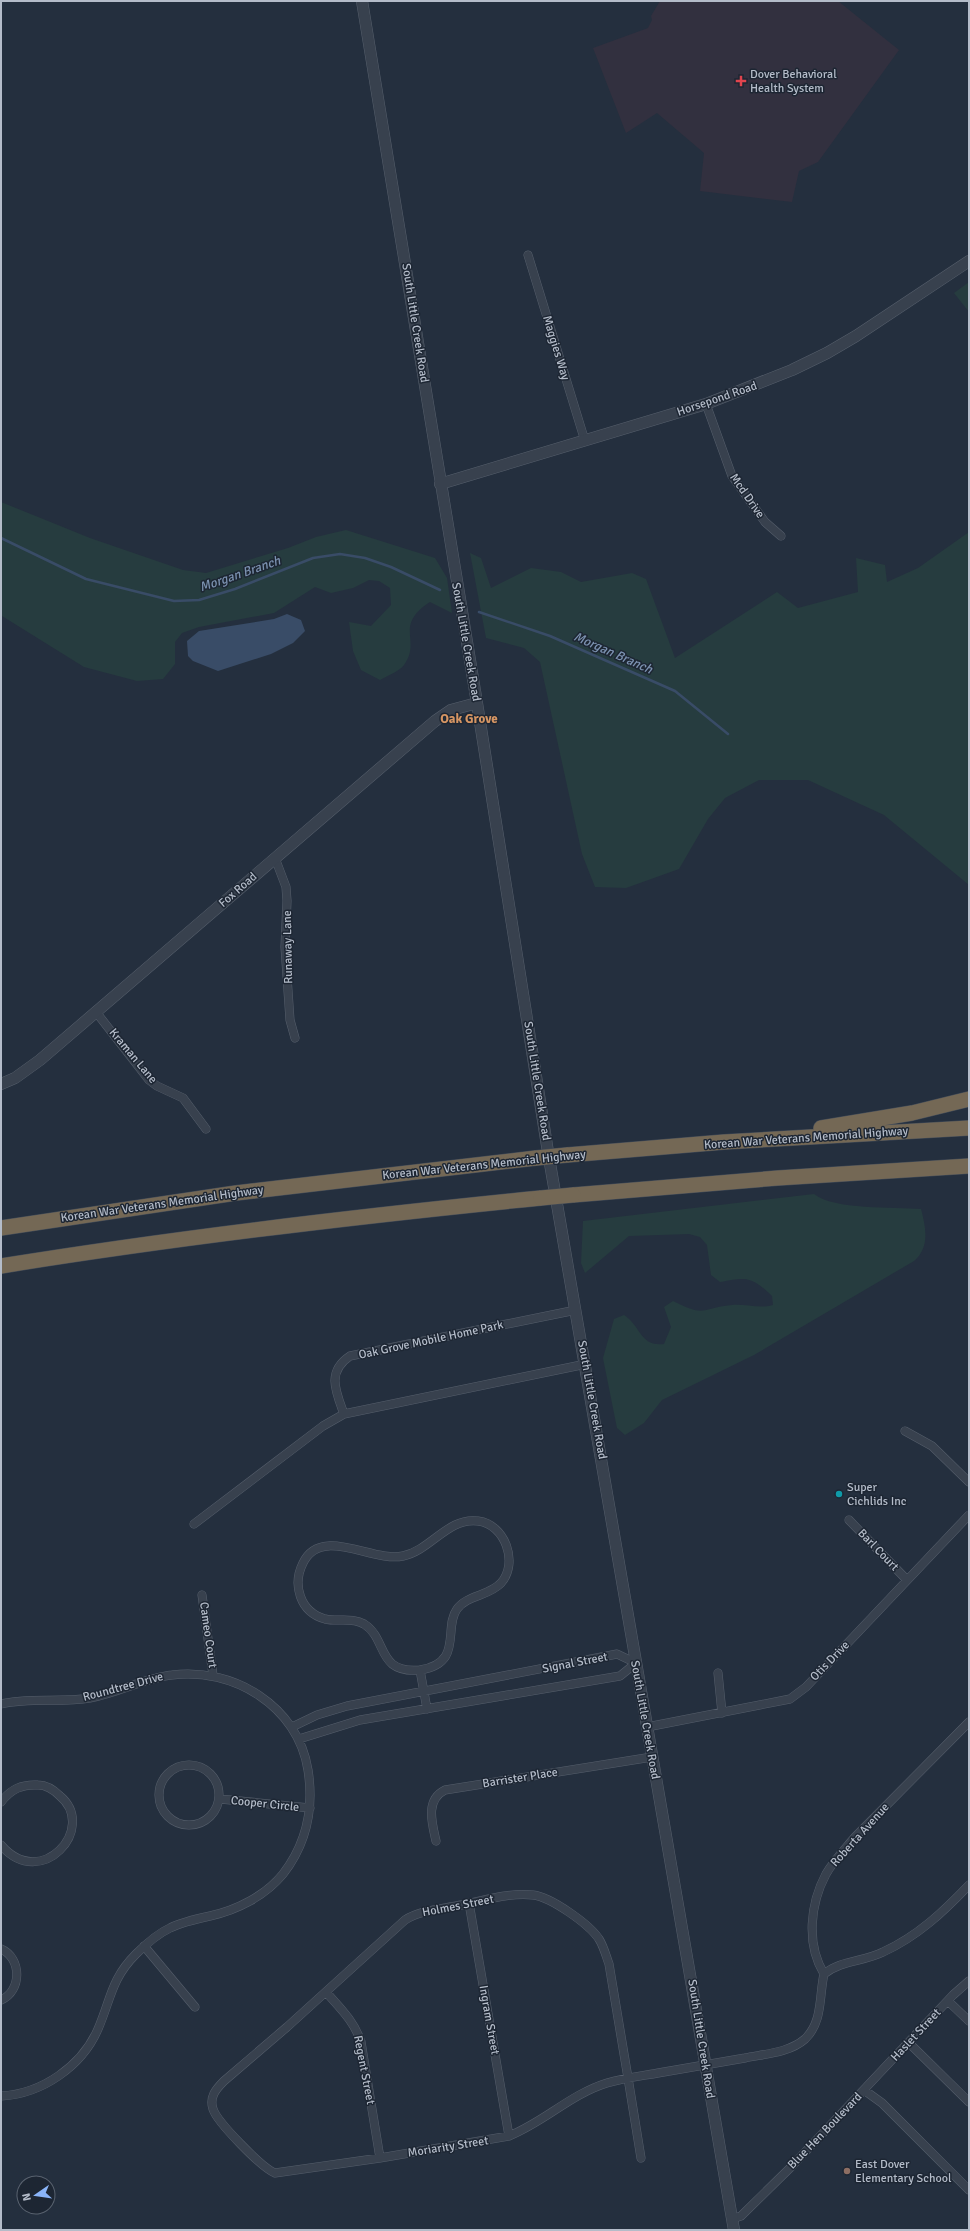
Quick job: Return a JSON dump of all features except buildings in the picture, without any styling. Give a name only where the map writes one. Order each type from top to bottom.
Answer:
[{"type":"highway","points":[[724,1142],[889,1117],[969,1099]]},
{"type":"highway","name":"Korean War Veterans Memorial Highway","points":[[1,1228],[236,1193],[536,1158],[724,1142],[969,1128]]},
{"type":"highway","points":[[1,1266],[294,1225],[414,1210],[786,1177],[969,1166]]},
{"type":"street","name":"South Little Creek Road","points":[[362,1],[477,703],[547,1144],[586,1364],[646,1727],[733,2225]]},
{"type":"street","name":"Maggies Way","points":[[528,255],[584,441]]},
{"type":"street","name":"Horsepond Road","points":[[440,484],[706,404],[757,385],[827,353],[969,260]]},
{"type":"street","name":"Mcd Drive","points":[[706,404],[732,476],[765,522],[781,536]]},
{"type":"street","name":"Fox Road","points":[[1,1084],[15,1078],[40,1060],[435,720],[451,710],[477,703]]},
{"type":"street","name":"Runaway Lane","points":[[275,858],[284,880],[287,894],[285,948],[290,1020],[295,1038]]},
{"type":"street","name":"Kraman Lane","points":[[96,1012],[149,1080],[157,1086],[183,1098],[206,1128]]},
{"type":"street","name":"Oak Grove Mobile Home Park","points":[[344,1414],[337,1396],[335,1375],[339,1366],[350,1356],[576,1310]]},
{"type":"street","points":[[194,1524],[323,1426],[344,1414],[586,1364]]},
{"type":"street","points":[[905,1431],[932,1446],[969,1482]]},
{"type":"street","name":"Otis Drive","points":[[646,1727],[790,1699],[800,1691],[969,1515]]},
{"type":"street","points":[[471,1520],[487,1524],[494,1528],[505,1543],[508,1560],[505,1576],[490,1592],[469,1600],[457,1610],[449,1650],[432,1667],[420,1670],[406,1670],[392,1664],[382,1653],[373,1633],[363,1624],[352,1620],[325,1618],[311,1612],[305,1605],[298,1591],[299,1576],[303,1561],[314,1550],[329,1546],[345,1547],[385,1558],[403,1557],[419,1551],[445,1531],[461,1522],[471,1520]]},
{"type":"street","name":"Barl Court","points":[[849,1520],[907,1580]]},
{"type":"street","name":"Cameo Court","points":[[202,1595],[213,1675]]},
{"type":"street","name":"Signal Street","points":[[292,1727],[333,1710],[617,1654],[636,1663],[620,1676],[360,1720],[299,1739]]},
{"type":"street","points":[[420,1670],[427,1709]]},
{"type":"street","name":"Roundtree Drive","points":[[1,1704],[28,1700],[87,1698],[162,1676],[189,1673],[213,1675],[232,1680],[268,1703],[292,1727],[299,1739],[307,1765],[310,1808],[302,1840],[296,1853],[282,1875],[264,1892],[232,1910],[170,1928],[144,1946],[125,1966],[114,1984],[98,2029],[80,2057],[66,2070],[46,2083],[25,2092],[1,2096]]},
{"type":"street","points":[[718,1673],[722,1713]]},
{"type":"street","name":"Roberta Avenue","points":[[824,1974],[813,1950],[812,1932],[814,1909],[826,1874],[850,1843],[969,1722]]},
{"type":"street","name":"Barrister Place","points":[[436,1841],[431,1817],[432,1806],[439,1793],[445,1790],[652,1757]]},
{"type":"street","name":"Cooper Circle","points":[[195,1765],[209,1771],[215,1779],[219,1789],[220,1799],[211,1816],[203,1822],[194,1825],[184,1825],[174,1822],[164,1811],[159,1798],[160,1788],[164,1778],[170,1771],[180,1766],[195,1765]]},
{"type":"street","points":[[1,1802],[4,1792],[29,1784],[47,1788],[63,1798],[69,1809],[72,1821],[70,1834],[65,1845],[56,1854],[45,1860],[32,1862],[19,1860],[8,1853],[1,1845]]},
{"type":"street","name":"Cooper Circle","points":[[220,1799],[310,1808]]},
{"type":"street","points":[[824,1974],[833,1966],[882,1953],[920,1931],[936,1919],[969,1885]]},
{"type":"street","name":"Holmes Street","points":[[212,2102],[217,2088],[224,2081],[326,1992],[405,1920],[420,1913],[469,1903],[524,1895],[542,1897],[578,1920],[598,1938],[609,1964],[641,2158]]},
{"type":"street","name":"Ingram Street","points":[[469,1903],[509,2136]]},
{"type":"street","points":[[144,1946],[195,2006]]},
{"type":"street","points":[[1,1949],[11,1956],[17,1974],[15,1984],[11,1992],[1,2000]]},
{"type":"street","name":"Moriarity Street","points":[[212,2102],[213,2108],[220,2120],[260,2165],[275,2173],[380,2158],[509,2136],[525,2129],[592,2088],[628,2078],[786,2050],[804,2040],[818,2018],[824,1974]]},
{"type":"street","name":"Haslet Street","points":[[864,2090],[948,2001],[969,1981]]},
{"type":"street","name":"Regent Street","points":[[326,1992],[351,2019],[361,2042],[380,2158]]},
{"type":"street","points":[[948,2001],[969,2022]]},
{"type":"street","points":[[909,2043],[969,2102]]},
{"type":"street","name":"Blue Hen Boulevard","points":[[733,2225],[864,2090],[882,2103],[969,2190]]},
{"type":"shaded area","name":"Dover Behavioral Health System","points":[[660,1],[838,1],[899,50],[818,162],[799,171],[792,202],[700,191],[704,153],[657,113],[626,133],[593,48],[648,28],[652,20],[651,16]]},
{"type":"green space","points":[[969,282],[969,312],[954,293]]},
{"type":"green space","points":[[1,502],[90,538],[183,570],[206,573],[288,548],[316,537],[346,530],[435,558],[447,578],[452,613],[430,602],[419,611],[413,618],[410,626],[409,656],[404,665],[380,680],[361,670],[353,651],[349,622],[371,626],[391,605],[390,588],[379,581],[369,580],[353,588],[331,593],[315,587],[274,613],[199,627],[182,633],[175,642],[175,664],[163,679],[137,681],[84,667],[2,616]]},
{"type":"green space","points":[[969,532],[969,885],[884,815],[808,780],[759,780],[725,798],[708,819],[679,869],[626,888],[595,887],[582,854],[540,662],[524,648],[486,638],[470,553],[481,558],[491,588],[531,568],[561,572],[581,582],[632,573],[646,579],[675,658],[777,592],[798,608],[858,592],[856,558],[885,565],[887,582],[918,568]]},
{"type":"green space","points":[[814,1194],[835,1203],[849,1205],[880,1208],[921,1209],[925,1230],[925,1243],[923,1250],[914,1261],[754,1355],[662,1400],[644,1423],[625,1435],[617,1428],[603,1358],[614,1319],[624,1315],[630,1320],[645,1339],[656,1344],[664,1344],[671,1327],[664,1307],[673,1301],[698,1311],[732,1305],[773,1305],[772,1296],[753,1281],[737,1279],[720,1282],[711,1275],[707,1245],[700,1237],[689,1234],[629,1236],[585,1273],[581,1263],[583,1221]]},
{"type":"water","points":[[287,614],[301,620],[305,631],[293,643],[271,654],[218,671],[193,661],[188,656],[187,641],[199,631],[274,619]]},
{"type":"waterway","name":"Morgan Branch","points":[[1,538],[86,579],[174,601],[199,600],[235,589],[313,558],[340,554],[365,558],[391,567],[440,590]]},
{"type":"waterway","name":"Morgan Branch","points":[[479,612],[550,636],[675,691],[728,734]]},
{"type":"place","name":"Dover Behavioral Health System","points":[[741,81]]},
{"type":"place","name":"Super Cichlids Inc","points":[[839,1494]]},
{"type":"place","name":"East Dover Elementary School","points":[[847,2171]]},
{"type":"district","name":"Oak Grove","points":[[469,719]]}]
